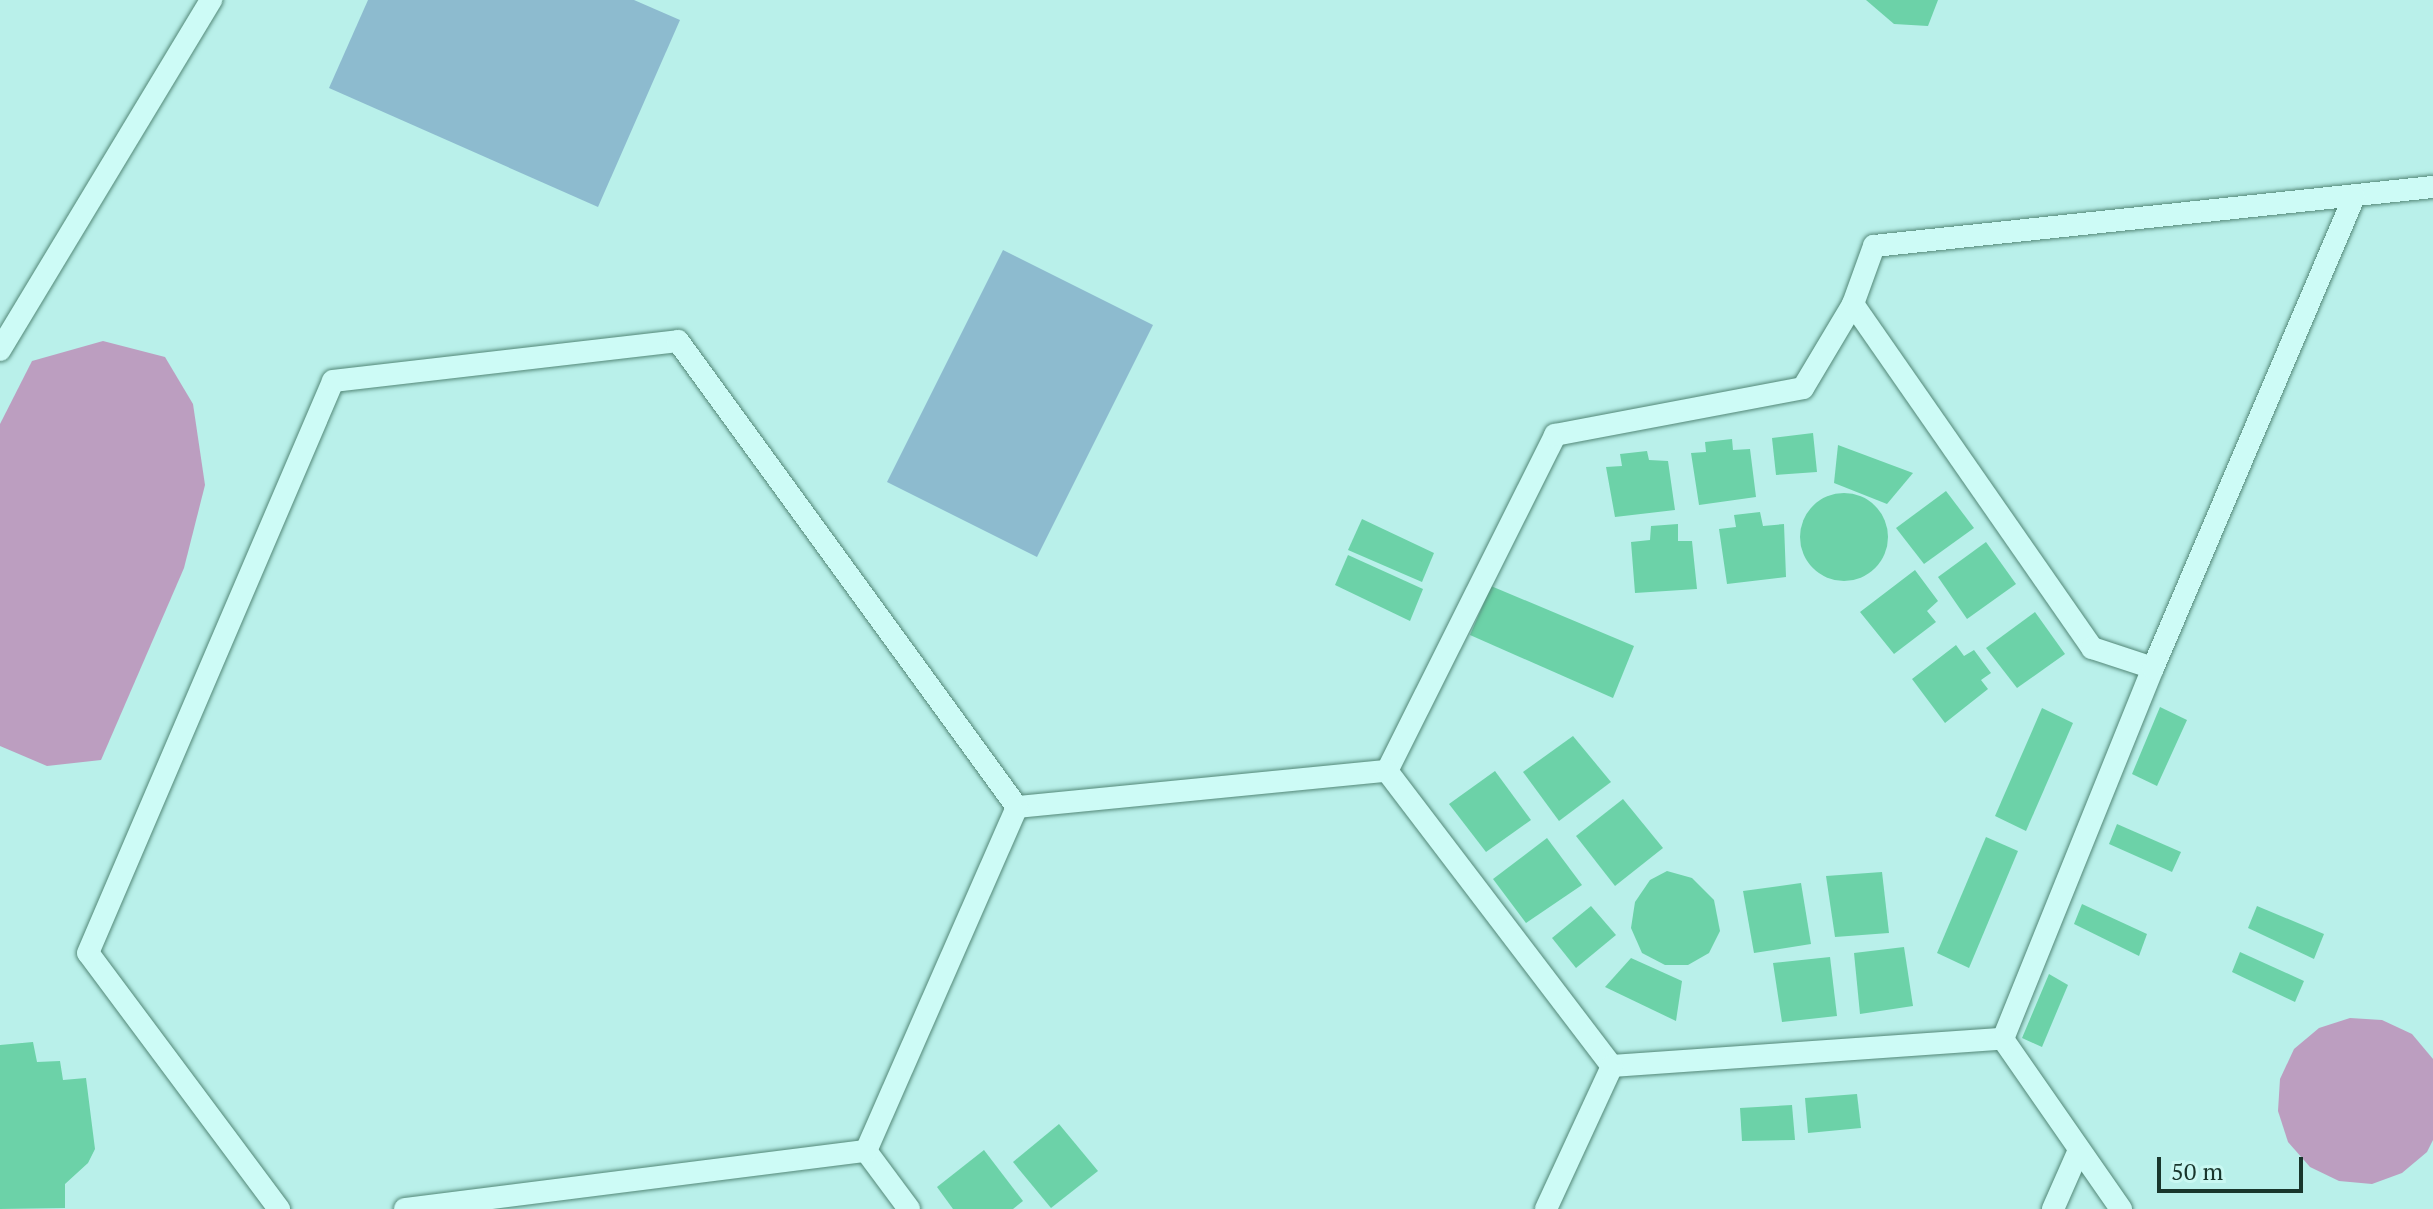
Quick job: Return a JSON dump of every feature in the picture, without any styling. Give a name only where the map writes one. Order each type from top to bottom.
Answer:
[{"type":"street","points":[[2,343],[211,0]]},
{"type":"street","points":[[1387,771],[1555,435],[1803,388],[1853,304],[1874,246],[2433,187]]},
{"type":"street","points":[[2003,1039],[2153,668],[2354,197]]},
{"type":"street","points":[[1853,304],[2092,648],[2153,668]]},
{"type":"street","points":[[279,1209],[88,953],[333,381],[678,341],[1017,807]]},
{"type":"street","points":[[1017,807],[1387,771]]},
{"type":"street","points":[[1387,771],[1612,1066]]},
{"type":"street","points":[[866,1151],[1017,807]]},
{"type":"street","points":[[1612,1066],[2003,1039]]},
{"type":"street","points":[[2003,1039],[2121,1209]]},
{"type":"street","points":[[1546,1209],[1612,1066]]},
{"type":"street","points":[[2053,1209],[2079,1150]]},
{"type":"street","points":[[405,1209],[866,1151]]},
{"type":"street","points":[[866,1151],[909,1209]]},
{"type":"shaded area","points":[[368,0],[634,0],[680,20],[598,207],[329,88]]},
{"type":"shaded area","points":[[1003,250],[1153,325],[1037,557],[887,482]]},
{"type":"shaded area","points":[[103,341],[165,357],[193,404],[205,485],[184,568],[101,760],[47,766],[0,746],[0,424],[32,361]]},
{"type":"shaded area","points":[[2350,1018],[2382,1020],[2412,1034],[2433,1059],[2433,1140],[2427,1152],[2402,1173],[2372,1184],[2339,1181],[2310,1167],[2288,1142],[2278,1111],[2280,1079],[2294,1049],[2319,1028]]},
{"type":"building","points":[[1866,0],[1938,0],[1928,26],[1894,24]]},
{"type":"building","points":[[1813,433],[1817,472],[1776,475],[1772,438]]},
{"type":"building","points":[[1732,439],[1733,450],[1750,449],[1756,497],[1699,505],[1691,453],[1706,452],[1705,442]]},
{"type":"building","points":[[1838,445],[1913,473],[1887,504],[1834,483]]},
{"type":"building","points":[[1647,451],[1649,460],[1668,461],[1675,510],[1615,517],[1606,467],[1622,466],[1620,454]]},
{"type":"building","points":[[1946,491],[1974,528],[1924,564],[1896,528]]},
{"type":"building","points":[[1844,493],[1861,497],[1875,506],[1884,520],[1888,537],[1884,554],[1875,568],[1861,577],[1844,581],[1827,577],[1813,568],[1804,554],[1800,537],[1804,520],[1813,506],[1827,497]]},
{"type":"building","points":[[1760,512],[1763,526],[1784,524],[1786,577],[1727,584],[1719,529],[1736,527],[1734,515]]},
{"type":"building","points":[[1362,519],[1434,553],[1422,582],[1348,550]]},
{"type":"building","points":[[1678,524],[1678,541],[1692,541],[1697,589],[1635,593],[1631,542],[1650,540],[1651,526]]},
{"type":"building","points":[[1986,542],[2016,584],[1967,619],[1938,577]]},
{"type":"building","points":[[1348,555],[1423,589],[1410,621],[1335,585]]},
{"type":"building","points":[[1915,570],[1938,601],[1927,611],[1936,622],[1894,654],[1860,612]]},
{"type":"building","points":[[1491,586],[1634,646],[1613,698],[1470,635]]},
{"type":"building","points":[[2035,612],[2065,654],[2017,688],[1986,648]]},
{"type":"building","points":[[1956,645],[1964,656],[1974,650],[1991,673],[1981,680],[1988,689],[1945,723],[1912,679]]},
{"type":"building","points":[[2160,707],[2187,720],[2157,786],[2132,774]]},
{"type":"building","points":[[2042,708],[2073,723],[2026,831],[1995,816]]},
{"type":"building","points":[[1573,736],[1611,782],[1559,821],[1523,772]]},
{"type":"building","points":[[1495,771],[1531,820],[1486,852],[1449,804]]},
{"type":"building","points":[[1623,799],[1663,848],[1615,886],[1576,836]]},
{"type":"building","points":[[2117,824],[2181,852],[2172,872],[2109,844]]},
{"type":"building","points":[[1986,837],[2018,851],[1969,968],[1937,953]]},
{"type":"building","points":[[1547,838],[1582,885],[1526,923],[1493,879]]},
{"type":"building","points":[[1667,871],[1692,878],[1714,900],[1720,931],[1709,953],[1688,965],[1665,965],[1642,953],[1631,928],[1635,902],[1650,880]]},
{"type":"building","points":[[1882,872],[1889,933],[1835,937],[1826,876]]},
{"type":"building","points":[[1801,883],[1811,944],[1754,953],[1743,891]]},
{"type":"building","points":[[2082,904],[2147,934],[2139,956],[2074,924]]},
{"type":"building","points":[[1591,906],[1616,935],[1576,968],[1552,938]]},
{"type":"building","points":[[2257,906],[2324,934],[2314,959],[2248,928]]},
{"type":"building","points":[[1904,947],[1913,1006],[1860,1014],[1854,953]]},
{"type":"building","points":[[2240,952],[2304,981],[2295,1002],[2232,972]]},
{"type":"building","points":[[1830,957],[1837,1016],[1782,1022],[1773,963]]},
{"type":"building","points":[[1631,958],[1682,981],[1676,1021],[1605,987]]},
{"type":"building","points":[[2049,974],[2068,985],[2042,1047],[2022,1038]]},
{"type":"building","points":[[33,1042],[37,1062],[60,1061],[63,1080],[86,1078],[95,1149],[88,1163],[65,1184],[65,1208],[0,1209],[0,1045]]},
{"type":"building","points":[[1857,1094],[1861,1128],[1808,1133],[1805,1098]]},
{"type":"building","points":[[1792,1105],[1795,1140],[1742,1141],[1740,1108]]},
{"type":"building","points":[[1059,1124],[1098,1171],[1051,1208],[1013,1162]]},
{"type":"building","points":[[984,1150],[1023,1201],[1013,1209],[953,1209],[937,1187]]}]
